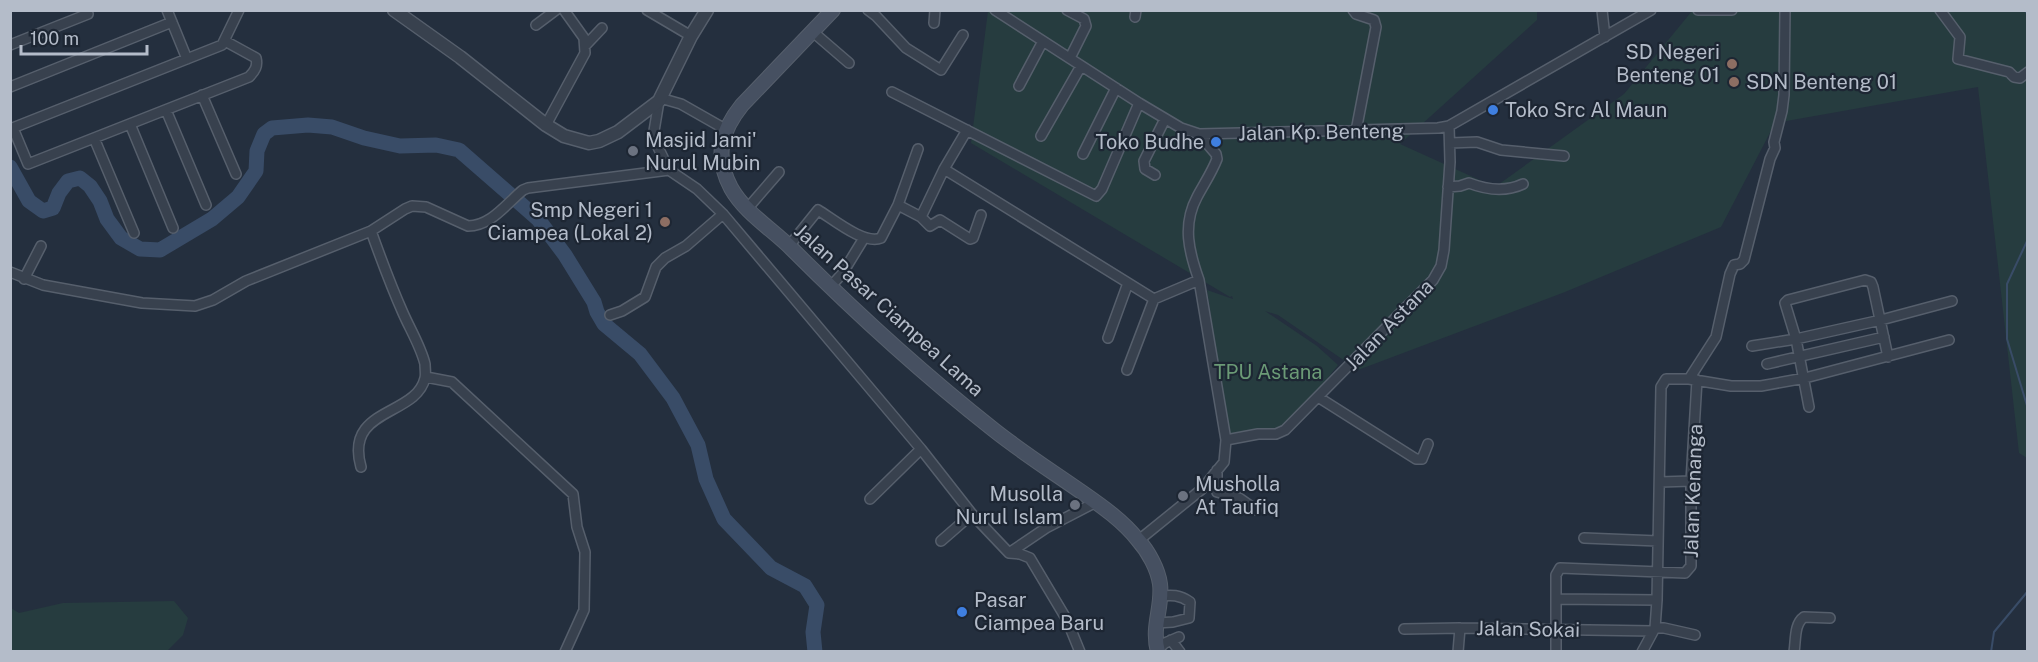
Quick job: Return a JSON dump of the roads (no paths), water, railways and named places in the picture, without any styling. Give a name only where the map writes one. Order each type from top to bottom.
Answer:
[{"type":"main road","name":"Jalan Pasar Ciampea Lama","points":[[834,10],[742,105],[725,129],[721,150],[722,161],[731,188],[747,209],[878,332],[994,431],[1096,502],[1126,526],[1139,540],[1156,572],[1160,585],[1155,633],[1157,651]]},
{"type":"street","points":[[167,10],[187,59]]},
{"type":"street","points":[[225,41],[256,58],[255,72],[249,77],[28,164],[12,128],[222,45],[239,10]]},
{"type":"street","points":[[394,10],[460,57],[546,125],[564,136],[581,142],[599,141],[631,124],[659,100]]},
{"type":"street","points":[[536,25],[555,10]]},
{"type":"street","points":[[546,125],[585,53],[584,38],[564,10]]},
{"type":"street","points":[[647,10],[691,36]]},
{"type":"street","points":[[707,10],[691,36],[659,100],[654,131],[656,143],[669,170],[697,189],[723,214],[921,449],[972,514],[1009,553],[1030,558],[1067,620],[1080,651]]},
{"type":"street","points":[[867,10],[875,15],[906,48],[940,69],[943,68],[963,35]]},
{"type":"street","points":[[933,23],[935,10]]},
{"type":"street","name":"Jalan Kp. Benteng","points":[[995,10],[1139,103],[1181,128],[1199,134],[1356,131],[1449,126],[1651,10]]},
{"type":"street","points":[[1067,10],[1086,22],[1070,58]]},
{"type":"street","points":[[1353,10],[1356,14],[1374,20],[1376,27],[1356,131]]},
{"type":"street","points":[[1602,10],[1605,37]]},
{"type":"street","points":[[1698,10],[1732,10]]},
{"type":"street","points":[[1693,380],[1716,337],[1730,274],[1734,266],[1744,260],[1770,159],[1775,148],[1785,80],[1785,10]]},
{"type":"street","points":[[1940,10],[1960,37],[1958,59],[2009,72],[2014,77],[2024,75]]},
{"type":"street","points":[[10,45],[88,14]]},
{"type":"street","points":[[10,87],[172,22]]},
{"type":"street","points":[[585,46],[602,28]]},
{"type":"street","points":[[813,32],[849,63]]},
{"type":"street","points":[[1019,86],[1043,41]]},
{"type":"street","points":[[1041,136],[1081,66]]},
{"type":"street","points":[[1083,154],[1116,88]]},
{"type":"street","points":[[892,92],[1096,196],[1102,189],[1139,103]]},
{"type":"street","points":[[202,95],[236,174]]},
{"type":"street","points":[[659,100],[681,104],[725,129]]},
{"type":"street","points":[[166,110],[206,205]]},
{"type":"street","points":[[1155,175],[1145,169],[1144,161],[1165,118]]},
{"type":"street","points":[[130,124],[173,228]]},
{"type":"street","name":"Jalan Astana","points":[[1226,440],[1258,434],[1276,434],[1285,430],[1433,280],[1441,266],[1444,250],[1449,126]]},
{"type":"street","points":[[921,217],[967,130]]},
{"type":"street","points":[[1139,540],[1202,489],[1224,462],[1226,440],[1199,280],[1191,258],[1188,226],[1189,216],[1217,159],[1216,154],[1199,134]]},
{"type":"street","points":[[94,138],[134,233]]},
{"type":"street","points":[[1450,142],[1477,142],[1501,150],[1564,156]]},
{"type":"street","points":[[789,246],[814,207],[864,238],[876,240],[881,238],[898,205],[918,149]]},
{"type":"street","points":[[945,169],[1154,299]]},
{"type":"street","points":[[10,272],[43,285],[141,303],[195,306],[213,300],[246,281],[370,231],[412,206],[426,207],[468,226],[475,226],[487,222],[523,190],[535,186],[669,170]]},
{"type":"street","points":[[747,209],[779,172]]},
{"type":"street","points":[[1448,187],[1469,183],[1479,187],[1499,189],[1515,188],[1523,184]]},
{"type":"street","points":[[898,205],[921,217],[930,226],[940,220],[970,239],[973,238],[981,216]]},
{"type":"street","points":[[610,315],[622,311],[645,297],[660,262],[686,246],[723,214]]},
{"type":"street","points":[[361,466],[357,453],[358,443],[365,430],[375,419],[410,399],[426,377],[425,363],[370,231]]},
{"type":"street","points":[[830,287],[842,274],[864,238]]},
{"type":"street","points":[[24,279],[41,246]]},
{"type":"street","points":[[1127,370],[1154,299],[1199,280]]},
{"type":"street","points":[[1809,407],[1796,339],[1785,301],[1865,280],[1870,282],[1874,287],[1888,357]]},
{"type":"street","points":[[1108,338],[1128,283]]},
{"type":"street","points":[[1752,346],[1796,339],[1881,320],[1952,301]]},
{"type":"street","points":[[1767,364],[1884,336]]},
{"type":"street","points":[[1645,651],[1654,629],[1657,600],[1663,382],[1666,379],[1693,380],[1746,387],[1804,378],[1949,340]]},
{"type":"street","points":[[426,377],[452,382],[573,495],[577,526],[585,552],[584,610],[565,651]]},
{"type":"street","name":"Jalan Kenanga","points":[[1658,572],[1685,573],[1691,566],[1693,380]]},
{"type":"street","points":[[1318,397],[1416,459],[1422,459],[1428,444]]},
{"type":"street","points":[[870,499],[921,449]]},
{"type":"street","points":[[1217,470],[1217,492],[1239,498],[1256,510]]},
{"type":"street","points":[[1660,482],[1692,481]]},
{"type":"street","points":[[1009,553],[1046,528],[1096,502]]},
{"type":"street","points":[[941,541],[972,514]]},
{"type":"street","points":[[1584,538],[1658,541]]},
{"type":"street","points":[[1556,651],[1556,575],[1560,568],[1658,572]]},
{"type":"street","points":[[1156,623],[1189,618],[1190,602],[1188,600],[1174,595],[1159,596]]},
{"type":"street","points":[[1557,599],[1657,600]]},
{"type":"street","points":[[1794,651],[1797,627],[1801,619],[1804,617],[1830,618]]},
{"type":"street","points":[[1458,651],[1460,628]]},
{"type":"street","name":"Jalan Sokai","points":[[1404,629],[1664,628],[1695,635]]},
{"type":"street","points":[[1157,651],[1175,639],[1180,651]]},
{"type":"waterway","points":[[2025,10],[2028,15]]},
{"type":"waterway","points":[[10,167],[29,201],[43,211],[53,208],[59,193],[68,181],[80,178],[90,186],[100,201],[107,219],[121,238],[140,249],[160,250],[212,219],[238,197],[256,171],[257,151],[264,134],[272,128],[308,125],[332,127],[364,138],[400,146],[436,145],[459,150],[538,219],[565,255],[594,302],[604,324],[640,354],[673,398],[698,445],[706,479],[724,519],[771,568],[805,586],[817,605],[813,632],[815,652]]},
{"type":"waterway","points":[[2028,239],[2007,284],[2007,339],[2028,409]]},
{"type":"waterway","points":[[1991,652],[1994,632],[2028,591]]},
{"type":"place","name":"SD Negeri Benteng 01","points":[[1732,64]]},
{"type":"place","name":"SDN Benteng 01","points":[[1734,82]]},
{"type":"place","name":"Toko Src Al Maun","points":[[1493,110]]},
{"type":"place","name":"Toko Budhe","points":[[1216,142]]},
{"type":"place","name":"Masjid Jami' Nurul Mubin","points":[[633,151]]},
{"type":"place","name":"Smp Negeri 1 Ciampea (Lokal 2)","points":[[665,222]]},
{"type":"place","name":"Musholla At Taufiq","points":[[1183,496]]},
{"type":"place","name":"Musolla Nurul Islam","points":[[1075,505]]},
{"type":"place","name":"Pasar Ciampea Baru","points":[[962,612]]},
{"type":"park label","name":"TPU Astana","points":[[1268,372]]}]
